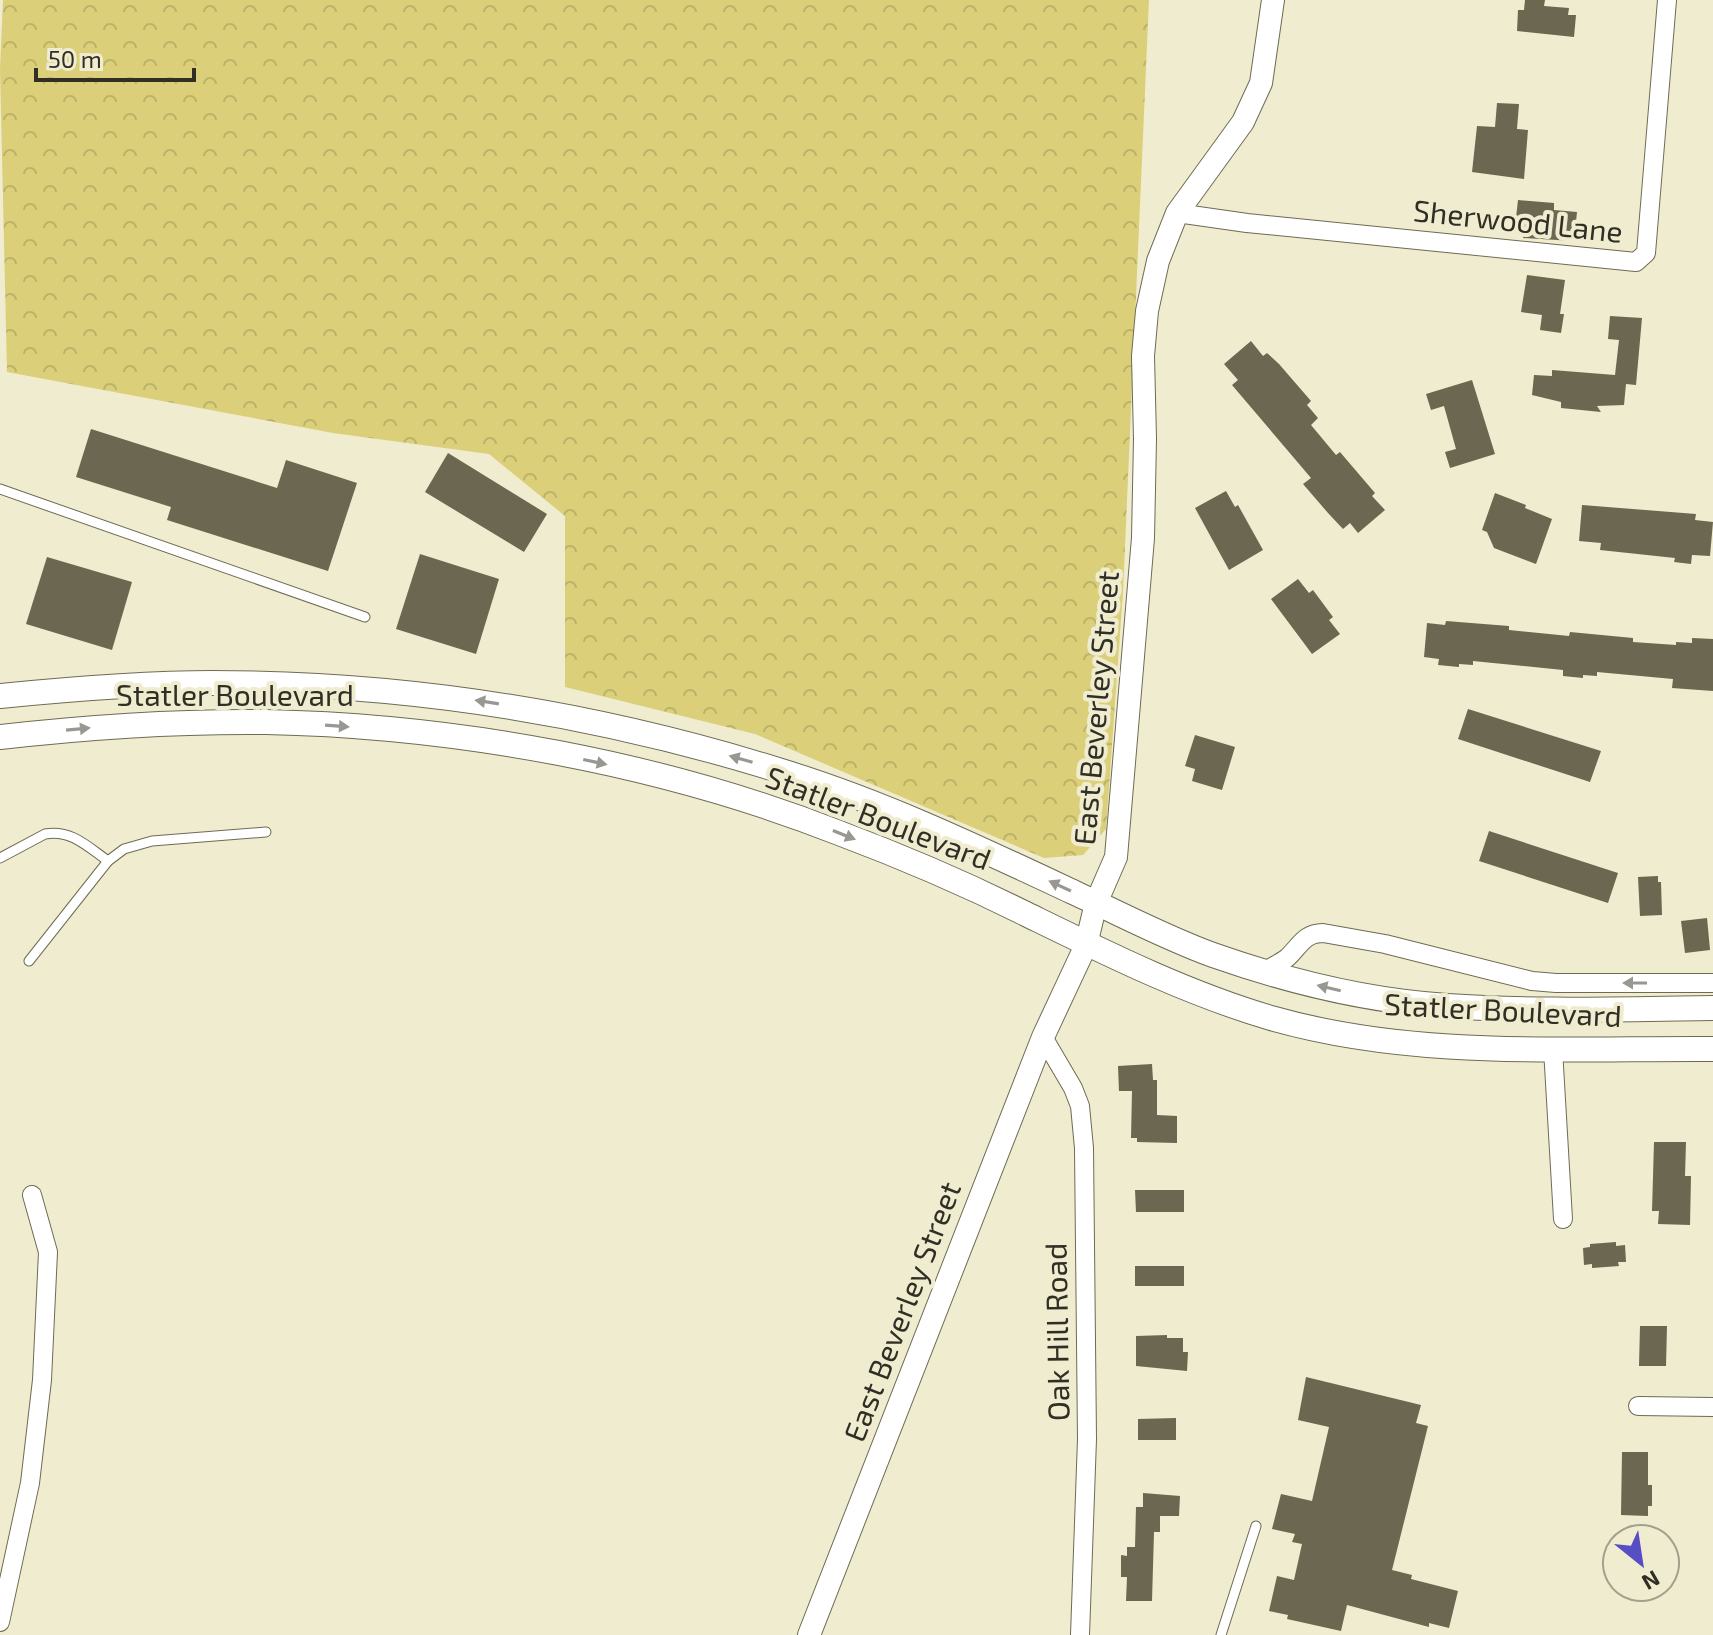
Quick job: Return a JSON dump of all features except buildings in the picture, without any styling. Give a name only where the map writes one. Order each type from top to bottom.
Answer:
[{"type":"main road","name":"Statler Boulevard","points":[[0,696],[150,685],[285,684],[445,696],[552,713],[687,743],[808,779],[910,817],[1185,944],[1265,971],[1346,992],[1443,1006],[1713,1008]]},
{"type":"main road","name":"Statler Boulevard","points":[[0,737],[143,725],[275,723],[385,729],[531,749],[642,772],[835,831],[932,870],[1086,945],[1210,997],[1274,1019],[1343,1033],[1486,1049],[1713,1049]]},
{"type":"street","name":"East Beverley Street","points":[[809,1635],[1043,1037],[1086,945],[1096,903],[1116,857],[1143,538],[1145,324],[1154,277],[1177,213],[1253,103],[1261,83],[1273,0]]},
{"type":"street","name":"Sherwood Lane","points":[[1177,213],[1261,225],[1636,262],[1646,253],[1667,0]]},
{"type":"street","points":[[1265,971],[1284,961],[1301,940],[1315,933],[1323,933],[1385,944],[1532,981],[1713,983]]},
{"type":"street","name":"Oak Hill Road","points":[[1043,1037],[1080,1106],[1084,1148],[1087,1439],[1080,1635]]},
{"type":"street","points":[[1553,1049],[1563,1219]]},
{"type":"street","points":[[0,1622],[30,1483],[42,1380],[48,1252],[32,1195]]},
{"type":"street","points":[[1638,1406],[1713,1407]]},
{"type":"lane","points":[[0,489],[365,617]]},
{"type":"lane","points":[[0,858],[53,832],[69,834],[108,861]]},
{"type":"lane","points":[[29,961],[108,861],[124,849],[152,841],[266,832]]},
{"type":"lane","points":[[1221,1635],[1256,1526]]},
{"type":"green space","points":[[3,0],[1149,0],[1123,592],[1106,829],[1083,855],[1044,858],[755,734],[565,687],[565,516],[489,454],[333,433],[7,372],[0,69]]}]
